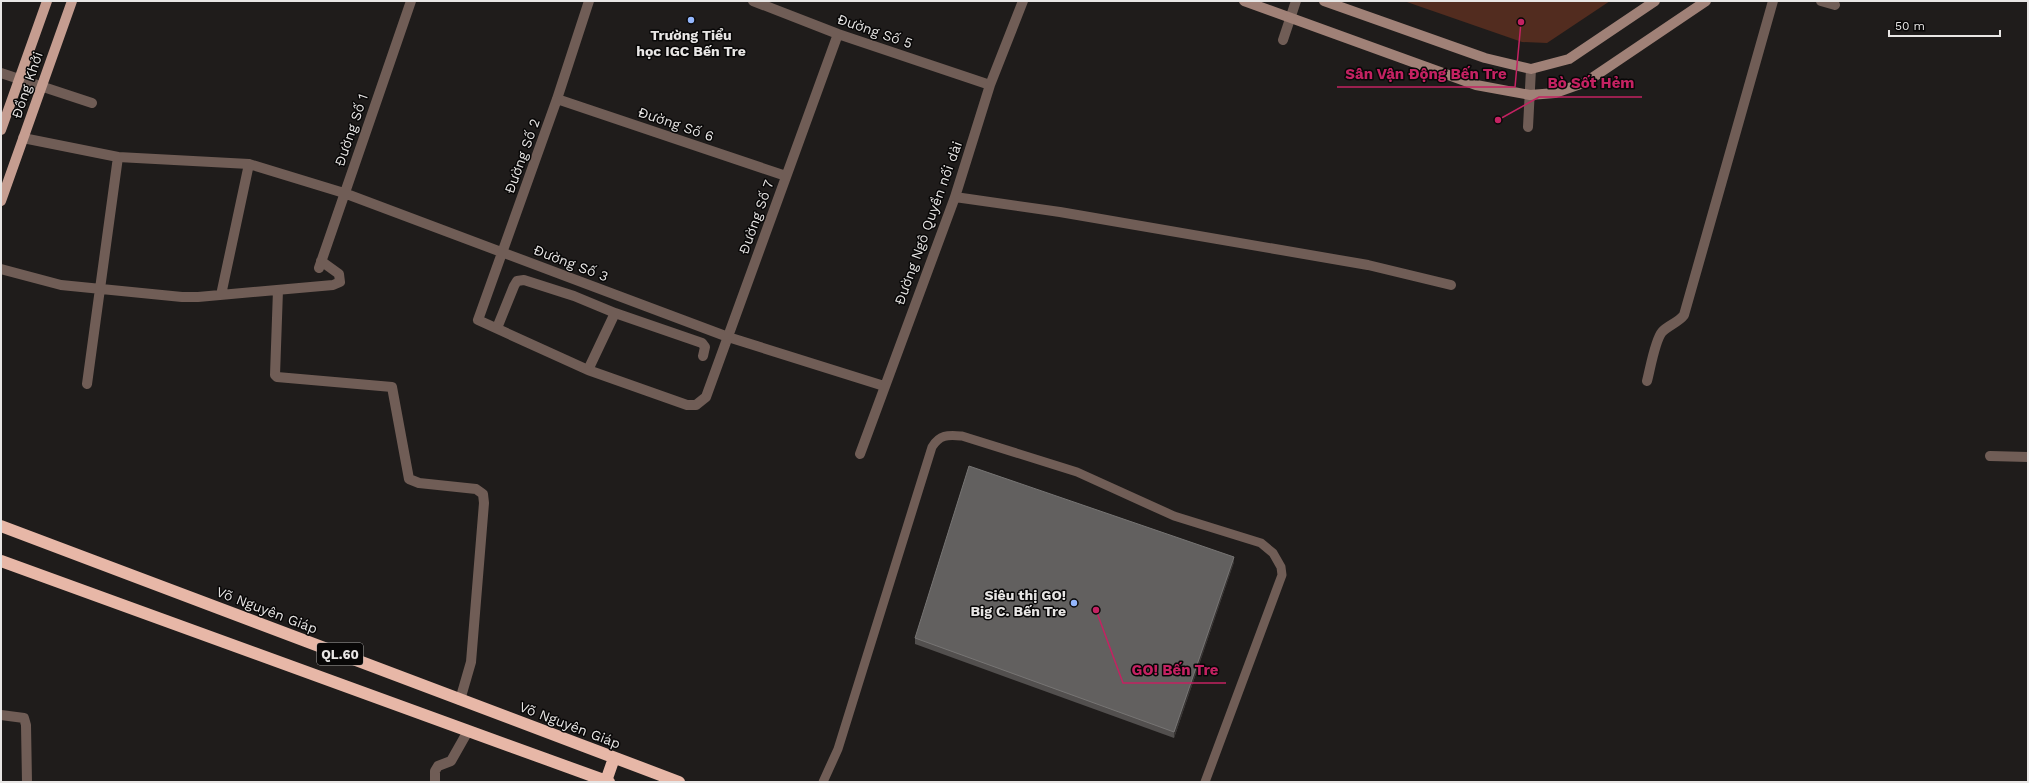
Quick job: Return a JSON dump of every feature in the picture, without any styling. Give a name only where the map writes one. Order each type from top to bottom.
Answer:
[{"type":"highway","name":"Võ Nguyên Giáp","points":[[1,526],[679,782]]},
{"type":"highway","name":"QL.60","points":[[1,561],[608,781]]},
{"type":"highway","points":[[608,781],[614,758]]},
{"type":"main road","name":"Đồng Khởi","points":[[1,130],[47,1]]},
{"type":"main road","name":"Đồng Khởi","points":[[1,201],[72,1]]},
{"type":"street","name":"Đường Số 1","points":[[278,290],[340,282],[339,274],[320,264],[411,1]]},
{"type":"street","name":"Đường Số 2","points":[[497,328],[478,320],[557,99],[589,1]]},
{"type":"street","name":"Đường Số 5","points":[[752,1],[838,34],[990,85]]},
{"type":"street","name":"Đường Ngô Quyền nối dài","points":[[860,454],[955,197],[990,85],[1023,1]]},
{"type":"street","points":[[1244,1],[1476,85],[1530,95],[1555,93],[1586,82],[1706,1]]},
{"type":"street","points":[[1283,40],[1296,1]]},
{"type":"street","points":[[1324,1],[1485,58],[1531,69],[1569,58],[1655,1]]},
{"type":"street","points":[[1647,381],[1660,334],[1666,328],[1680,321],[1684,315],[1773,1]]},
{"type":"street","points":[[1821,1],[1835,5]]},
{"type":"street","name":"Đường Số 7","points":[[588,370],[687,405],[696,405],[706,397],[838,34]]},
{"type":"street","points":[[1528,127],[1531,69]]},
{"type":"street","points":[[1,73],[92,102]]},
{"type":"street","name":"Đường Số 6","points":[[557,99],[786,176]]},
{"type":"street","name":"Đường Số 3","points":[[23,138],[118,157],[249,164],[344,193],[728,337],[884,386]]},
{"type":"street","points":[[87,384],[118,157]]},
{"type":"street","points":[[221,295],[249,164]]},
{"type":"street","points":[[955,197],[1060,212],[1368,265],[1451,285]]},
{"type":"street","points":[[1,269],[61,285],[99,290],[182,297],[278,290],[275,375],[392,388],[409,479],[419,483],[476,489],[483,494],[484,503],[471,662],[460,700]]},
{"type":"street","points":[[615,312],[588,370],[497,328],[514,286],[517,281],[524,280],[574,296],[702,343],[705,348],[703,356]]},
{"type":"street","points":[[1990,456],[2028,457]]},
{"type":"street","points":[[1,715],[24,718],[26,725],[27,782]]},
{"type":"street","points":[[435,782],[435,772],[438,766],[451,761],[468,731]]},
{"type":"lane","points":[[824,782],[838,749],[932,447],[936,440],[944,435],[962,436],[1077,472],[1174,516],[1261,543],[1274,553],[1281,567],[1282,575],[1205,782]]},
{"type":"shaded area","points":[[1404,1],[1610,1],[1547,43],[1522,42]]},
{"type":"building","name":"Siêu thị GO! Big C. Bến Tre","points":[[969,466],[1234,557],[1174,732],[915,638]]},
{"type":"place","name":"Trường Tiểu học IGC Bến Tre","points":[[691,20]]},
{"type":"place","name":"Sân Vận Động Bến Tre","points":[[1521,22]]},
{"type":"place","name":"Bò Sốt Hẻm","points":[[1498,120]]},
{"type":"place","name":"Siêu thị GO! Big C. Bến Tre","points":[[1074,603]]},
{"type":"place","name":"GO! Bến Tre","points":[[1096,610]]}]
